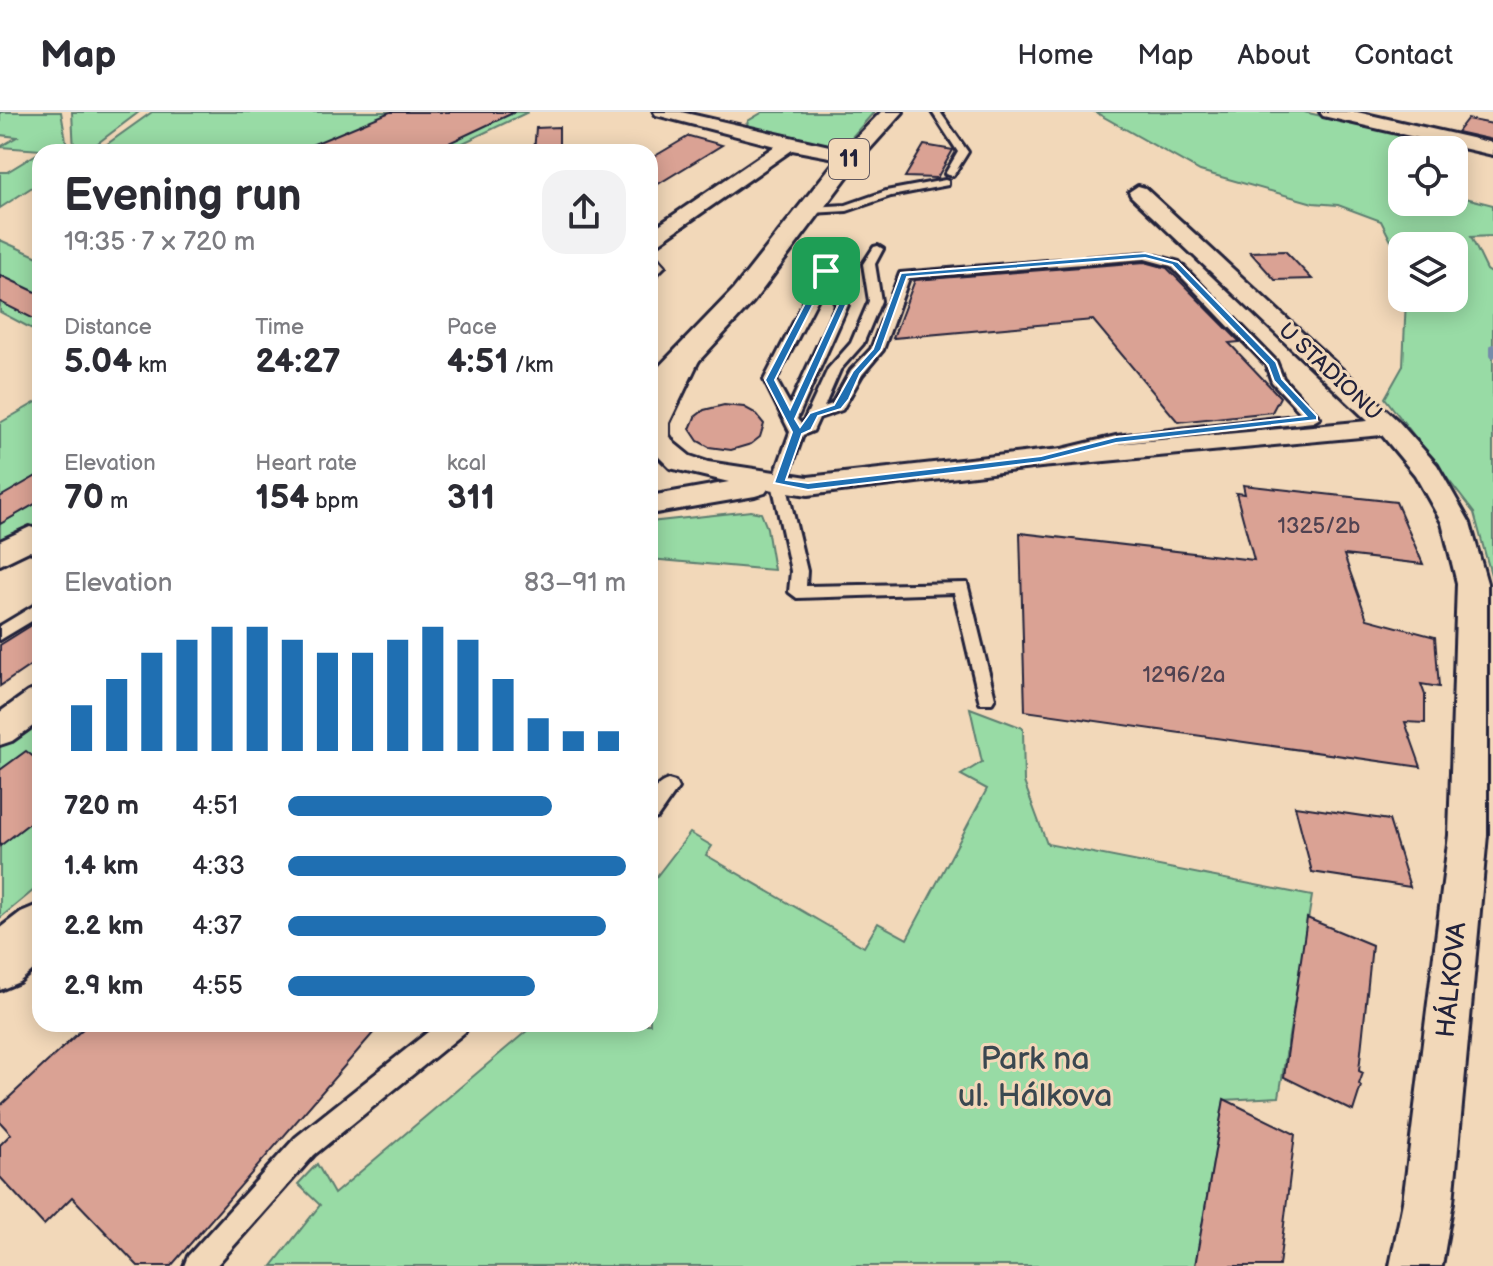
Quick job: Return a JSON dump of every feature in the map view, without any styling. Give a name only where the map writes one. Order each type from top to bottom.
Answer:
[{"type":"main road","name":"11","points":[[658,387],[772,262],[851,156],[893,112]]},
{"type":"main road","points":[[0,963],[32,937]]},
{"type":"street","points":[[662,112],[851,156]]},
{"type":"street","points":[[1330,112],[1493,149]]},
{"type":"street","points":[[730,129],[749,117]]},
{"type":"street","points":[[658,234],[789,144]]},
{"type":"street","name":"U STADIONU","points":[[1138,192],[1389,427]]},
{"type":"street","name":"U STADIONU","points":[[658,419],[689,356]]},
{"type":"street","name":"U STADIONU","points":[[658,440],[663,448],[692,467],[808,486],[1041,459],[1389,427]]},
{"type":"street","name":"HÁLKOVA","points":[[1389,427],[1427,471],[1456,523],[1472,583],[1468,835],[1428,1202],[1416,1266]]},
{"type":"street","name":"U STADIONU","points":[[658,488],[779,483]]},
{"type":"street","name":"U STADIONU","points":[[658,504],[779,483]]},
{"type":"street","points":[[0,555],[32,538]]},
{"type":"street","points":[[0,731],[32,708]]},
{"type":"lane","points":[[811,210],[847,208],[889,193],[948,179],[963,152],[936,112]]},
{"type":"lane","points":[[794,426],[808,428],[834,369],[857,344],[875,301],[869,264],[878,249]]},
{"type":"lane","points":[[814,415],[837,407],[856,373],[877,350],[904,275],[1145,256],[1175,264],[1272,364],[1277,379],[1313,418],[1116,440],[1041,459]]},
{"type":"lane","points":[[794,426],[770,380],[826,271],[842,305],[794,426],[779,483],[799,571],[797,592],[961,587],[986,698]]},
{"type":"lane","points":[[0,634],[32,613]]},
{"type":"lane","points":[[658,801],[668,788]]},
{"type":"lane","points":[[198,1266],[305,1146],[447,1032]]},
{"type":"green space","points":[[0,112],[61,112],[67,144],[32,144],[32,149],[0,147],[17,137],[0,135]]},
{"type":"green space","points":[[72,112],[139,112],[97,144],[74,144]]},
{"type":"green space","points":[[152,112],[528,112],[461,144],[107,144]]},
{"type":"green space","points":[[763,112],[874,112],[845,145],[836,148],[746,128],[748,121]]},
{"type":"green space","points":[[1095,112],[1304,112],[1410,136],[1388,136],[1388,216],[1468,216],[1468,199],[1493,205],[1493,236],[1471,237],[1487,270],[1493,274],[1493,582],[1474,513],[1385,398],[1403,366],[1405,312],[1468,312],[1468,232],[1388,232],[1388,235],[1381,221],[1338,205],[1313,203],[1200,171]]},
{"type":"green space","points":[[32,157],[32,187],[0,208],[0,172],[7,172]]},
{"type":"green space","points":[[0,240],[32,254],[32,329],[0,312]]},
{"type":"green space","points":[[32,405],[32,480],[0,498],[0,423]]},
{"type":"green space","points":[[32,506],[32,529],[0,547],[0,524]]},
{"type":"green space","points":[[751,511],[761,513],[767,528],[774,570],[658,560],[658,521]]},
{"type":"green space","name":"Park na ul. Hálkova","points":[[970,708],[1023,728],[1024,782],[1047,844],[1312,896],[1279,1097],[1224,1100],[1195,1266],[272,1266],[320,1205],[298,1184],[317,1164],[334,1194],[526,1032],[658,1032],[658,875],[690,833],[712,846],[706,855],[864,947],[878,923],[907,939],[987,789],[961,775],[982,762]]},
{"type":"green space","points":[[32,723],[32,892],[0,918],[0,744]]},
{"type":"building","points":[[390,112],[515,112],[447,144],[314,144]]},
{"type":"building","points":[[1467,119],[1493,124],[1493,140],[1457,132]]},
{"type":"building","points":[[559,127],[559,144],[535,144],[536,128]]},
{"type":"building","points":[[689,136],[722,145],[658,184],[658,154]]},
{"type":"building","points":[[924,145],[953,150],[937,178],[905,177]]},
{"type":"building","points":[[1285,251],[1312,279],[1275,280],[1250,252]]},
{"type":"building","points":[[1145,262],[1167,268],[1240,342],[1229,343],[1280,397],[1272,412],[1178,422],[1093,320],[893,338],[915,280]]},
{"type":"building","points":[[0,275],[32,290],[32,318],[0,302]]},
{"type":"building","points":[[724,405],[744,407],[755,413],[764,424],[760,437],[751,444],[731,450],[709,447],[698,441],[690,429],[695,417],[704,410]]},
{"type":"building","points":[[32,479],[32,506],[0,524],[0,497]]},
{"type":"building","points":[[1243,485],[1396,502],[1423,564],[1344,555],[1367,619],[1435,637],[1439,687],[1421,684],[1425,695],[1425,723],[1405,722],[1421,767],[1025,711],[1020,533],[1254,560],[1236,493],[1245,494]]},
{"type":"building","points":[[32,625],[32,664],[0,686],[0,645]]},
{"type":"building","points":[[26,751],[32,756],[32,821],[0,846],[0,770]]},
{"type":"building","points":[[1295,806],[1389,820],[1410,887],[1312,872]]},
{"type":"building","points":[[1307,918],[1372,945],[1359,1071],[1363,1073],[1353,1111],[1284,1077]]},
{"type":"building","points":[[79,1032],[374,1032],[171,1266],[138,1266],[72,1197],[44,1225],[0,1177],[0,1145],[11,1134],[0,1122],[0,1106]]},
{"type":"building","points":[[1224,1099],[1295,1134],[1279,1266],[1195,1266]]},
{"type":"waterway","points":[[1493,347],[1493,355]]},
{"type":"route","points":[[826,271],[770,380],[790,419],[797,432],[779,483],[808,486],[969,468],[1041,459],[1116,440],[1313,418],[1277,379],[1272,364],[1175,264],[1145,256],[904,275],[877,350],[856,373],[844,399],[837,407],[814,415],[808,428],[797,432],[790,419],[842,305],[826,271]]}]
